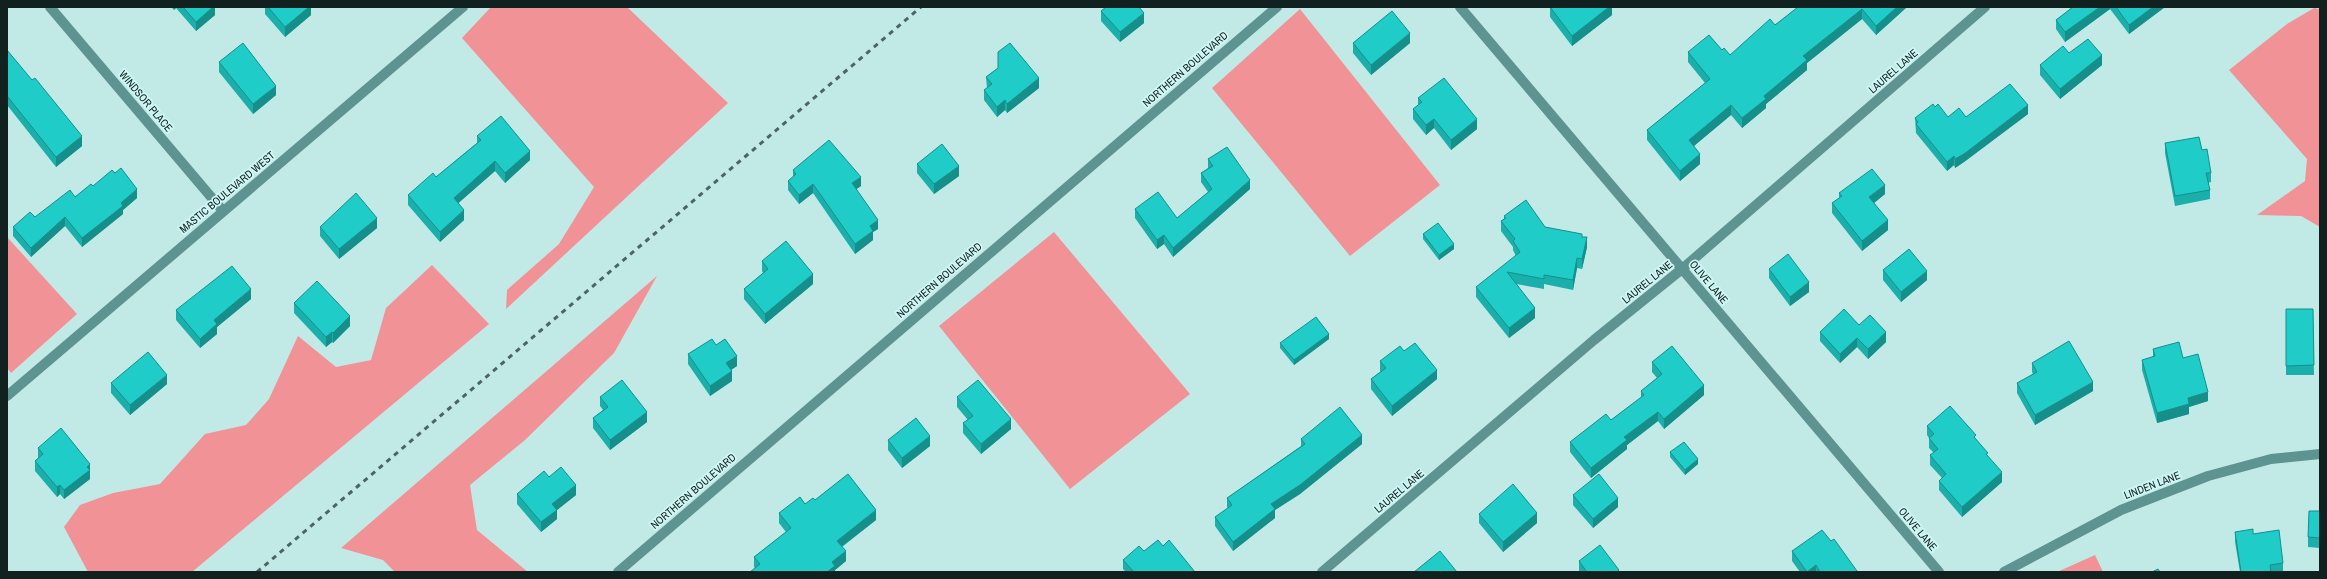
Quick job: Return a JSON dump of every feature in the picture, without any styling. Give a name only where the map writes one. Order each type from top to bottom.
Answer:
[{"type":"street","name":"WINDSOR PLACE","points":[[50,7],[223,211]]},
{"type":"street","name":"MASTIC BOULEVARD WEST","points":[[7,396],[463,7]]},
{"type":"street","name":"NORTHERN BOULEVARD","points":[[618,572],[1277,7]]},
{"type":"street","name":"OLIVE LANE","points":[[1460,7],[1939,572]]},
{"type":"street","name":"LAUREL LANE","points":[[1322,572],[1588,346],[1682,269],[1985,7]]},
{"type":"street","name":"LINDEN LANE","points":[[2004,572],[2121,510],[2208,476],[2271,459],[2320,454]]},
{"type":"shaded area","points":[[491,7],[627,7],[728,103],[506,309],[507,290],[559,244],[594,187],[462,38]]},
{"type":"shaded area","points":[[2314,8],[2320,9],[2320,227],[2301,216],[2257,215],[2305,181],[2307,159],[2229,70],[2287,24]]},
{"type":"shaded area","points":[[1300,9],[1440,185],[1350,256],[1212,88]]},
{"type":"shaded area","points":[[1054,232],[1190,394],[1070,489],[939,326]]},
{"type":"shaded area","points":[[7,237],[77,314],[11,373],[7,368]]},
{"type":"shaded area","points":[[432,265],[489,324],[192,572],[88,572],[64,527],[80,505],[113,493],[160,484],[205,434],[246,425],[269,399],[298,336],[336,367],[371,360],[386,308]]},
{"type":"shaded area","points":[[657,276],[614,353],[525,440],[470,485],[477,530],[528,572],[395,572],[383,560],[341,548]]},
{"type":"shaded area","points":[[2095,555],[2103,572],[2057,572]]},
{"type":"building","points":[[183,7],[213,7],[196,22]]},
{"type":"building","points":[[268,7],[309,7],[285,27]]},
{"type":"building","points":[[1106,7],[1139,7],[1144,13],[1120,32],[1101,11]]},
{"type":"building","points":[[1550,7],[1609,7],[1572,36]]},
{"type":"building","points":[[1798,7],[1897,7],[1876,26],[1862,9],[1803,56],[1807,60],[1764,96],[1766,99],[1742,118],[1731,105],[1689,140],[1700,154],[1680,171],[1647,130],[1710,79],[1688,52],[1709,35],[1722,50],[1724,48],[1730,55],[1770,19],[1775,25]]},
{"type":"building","points":[[2073,7],[2100,7],[2065,32],[2056,20]]},
{"type":"building","points":[[2116,7],[2153,7],[2129,25]]},
{"type":"building","points":[[1392,11],[1410,33],[1371,65],[1353,43]]},
{"type":"building","points":[[2088,39],[2102,55],[2060,89],[2040,65],[2063,46],[2069,53]]},
{"type":"building","points":[[243,43],[276,86],[253,104],[219,62]]},
{"type":"building","points":[[1010,43],[1039,78],[1007,104],[1005,100],[997,107],[984,90],[992,84],[986,77],[998,68],[998,52]]},
{"type":"building","points":[[7,50],[32,80],[35,78],[82,136],[56,157],[7,96]]},
{"type":"building","points":[[1444,78],[1477,119],[1451,140],[1434,119],[1426,125],[1413,109],[1422,102],[1418,98]]},
{"type":"building","points":[[2010,84],[2028,105],[1964,154],[1955,159],[1954,156],[1947,162],[1916,124],[1918,122],[1915,118],[1933,104],[1935,107],[1938,104],[1948,117],[1959,108],[1966,117]]},
{"type":"building","points":[[501,116],[530,151],[505,173],[495,161],[454,198],[464,210],[440,232],[408,195],[433,173],[436,177],[481,140],[477,136]]},
{"type":"building","points":[[2199,137],[2202,150],[2207,149],[2211,173],[2206,173],[2210,190],[2175,196],[2165,143]]},
{"type":"building","points":[[829,140],[861,177],[852,183],[878,220],[870,226],[873,231],[855,244],[813,184],[799,195],[788,181],[796,174],[793,170]]},
{"type":"building","points":[[942,144],[959,166],[934,184],[917,164]]},
{"type":"building","points":[[1227,147],[1250,180],[1173,248],[1164,235],[1157,240],[1135,209],[1158,192],[1177,218],[1212,189],[1201,173],[1213,166],[1208,159]]},
{"type":"building","points":[[121,168],[137,189],[121,203],[123,206],[82,238],[65,217],[31,248],[13,227],[30,212],[35,217],[70,190],[75,197],[91,184],[93,186],[112,170],[115,173]]},
{"type":"building","points":[[1872,169],[1885,185],[1869,197],[1888,220],[1862,241],[1832,203],[1842,196],[1839,193]]},
{"type":"building","points":[[356,193],[377,218],[339,249],[320,227]]},
{"type":"building","points":[[1526,200],[1545,227],[1582,234],[1582,237],[1587,237],[1582,259],[1577,258],[1573,280],[1544,275],[1544,279],[1507,272],[1535,308],[1509,328],[1476,287],[1520,252],[1513,241],[1515,239],[1501,221],[1506,218],[1504,216]]},
{"type":"building","points":[[1438,223],[1454,244],[1439,255],[1423,234]]},
{"type":"building","points":[[786,241],[813,274],[765,314],[744,289],[768,269],[762,261]]},
{"type":"building","points":[[1909,249],[1927,271],[1901,292],[1883,270]]},
{"type":"building","points":[[1788,254],[1809,282],[1790,297],[1769,269]]},
{"type":"building","points":[[232,266],[251,289],[214,320],[217,324],[200,339],[176,310]]},
{"type":"building","points":[[317,281],[350,316],[333,333],[332,332],[326,337],[294,303]]},
{"type":"building","points":[[1844,309],[1859,325],[1870,315],[1886,332],[1868,349],[1857,338],[1840,354],[1820,332]]},
{"type":"building","points":[[2286,309],[2313,309],[2314,365],[2286,366]]},
{"type":"building","points":[[1316,317],[1329,334],[1294,360],[1280,343]]},
{"type":"building","points":[[712,339],[716,345],[725,339],[737,356],[726,363],[732,371],[710,386],[688,354]]},
{"type":"building","points":[[2069,341],[2093,382],[2035,415],[2017,383],[2037,372],[2032,363]]},
{"type":"building","points":[[2179,342],[2183,358],[2198,354],[2208,392],[2188,398],[2189,404],[2157,413],[2142,360],[2155,356],[2153,349]]},
{"type":"building","points":[[1415,343],[1437,370],[1392,406],[1371,379],[1386,368],[1380,361],[1400,346],[1404,351]]},
{"type":"building","points":[[1672,346],[1704,385],[1664,419],[1658,412],[1624,437],[1627,440],[1591,468],[1570,442],[1606,414],[1611,420],[1644,395],[1641,391],[1662,374],[1652,362]]},
{"type":"building","points":[[148,352],[167,375],[130,405],[111,383]]},
{"type":"building","points":[[622,380],[647,412],[610,440],[593,418],[608,407],[600,397]]},
{"type":"building","points":[[978,380],[1011,419],[981,444],[963,423],[973,416],[957,397]]},
{"type":"building","points":[[1950,406],[1976,435],[1974,437],[1988,453],[1986,454],[2002,472],[1962,507],[1939,481],[1946,474],[1930,455],[1938,449],[1929,438],[1934,434],[1927,426]]},
{"type":"building","points":[[1340,407],[1362,435],[1300,485],[1271,504],[1275,509],[1233,542],[1215,517],[1232,505],[1227,498],[1305,444],[1301,439]]},
{"type":"building","points":[[916,418],[930,436],[902,458],[888,440]]},
{"type":"building","points":[[61,428],[90,464],[87,467],[90,470],[64,490],[60,485],[57,487],[35,461],[43,454],[38,448]]},
{"type":"building","points":[[1684,442],[1698,459],[1685,470],[1670,452]]},
{"type":"building","points":[[561,467],[576,485],[552,504],[557,510],[541,522],[517,494],[544,471],[549,477]]},
{"type":"building","points":[[848,474],[876,510],[837,541],[846,551],[832,562],[835,566],[827,572],[750,572],[760,564],[754,557],[791,528],[779,513],[800,497],[805,504],[813,498],[815,500]]},
{"type":"building","points":[[1599,474],[1618,498],[1593,519],[1573,495]]},
{"type":"building","points":[[1513,484],[1537,513],[1503,542],[1479,514]]},
{"type":"building","points":[[2309,511],[2320,511],[2320,538],[2308,537]]},
{"type":"building","points":[[2253,529],[2253,534],[2279,530],[2283,563],[2270,565],[2271,572],[2241,572],[2235,532]]},
{"type":"building","points":[[1822,530],[1831,541],[1834,539],[1857,571],[1856,572],[1820,572],[1816,565],[1807,572],[1792,551]]},
{"type":"building","points":[[1158,540],[1163,546],[1169,540],[1195,572],[1134,572],[1123,560],[1139,546],[1144,551]]},
{"type":"building","points":[[1600,545],[1619,570],[1617,572],[1587,572],[1579,561]]},
{"type":"building","points":[[1440,551],[1457,572],[1414,572]]},
{"type":"building","points":[[2158,569],[2160,572],[2152,572]]},
{"type":"railway","points":[[257,572],[921,7]]}]
